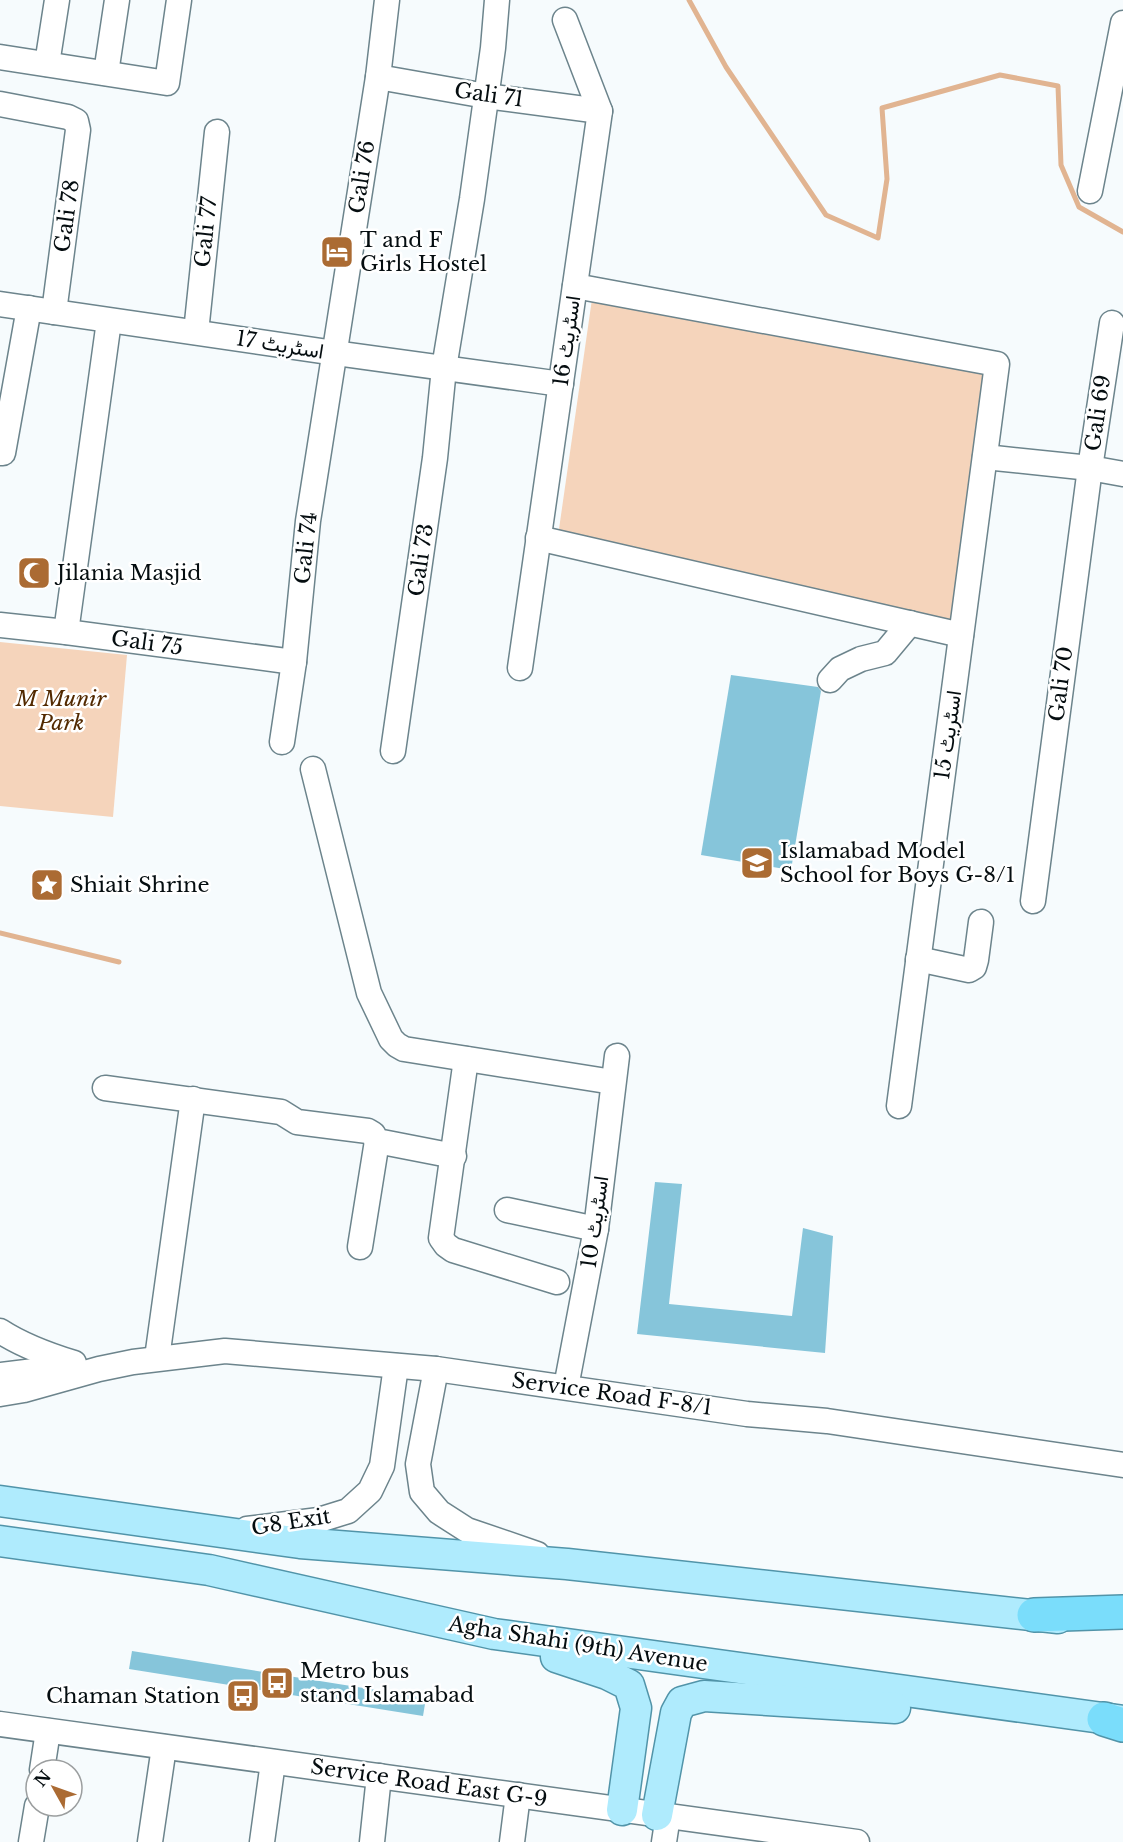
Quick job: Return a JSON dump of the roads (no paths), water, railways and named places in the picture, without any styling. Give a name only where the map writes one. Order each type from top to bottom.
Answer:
[{"type":"highway","points":[[1034,1615],[1123,1612]]},
{"type":"main road","points":[[0,1501],[300,1543],[567,1564],[1034,1615],[1123,1627]]},
{"type":"main road","name":"Agha Shahi (9th) Avenue","points":[[0,1541],[209,1570],[494,1634],[1117,1722]]},
{"type":"main road","points":[[494,1634],[607,1674],[629,1685],[636,1708],[622,1810]]},
{"type":"main road","points":[[663,1824],[668,1761],[676,1713],[682,1702],[704,1695],[931,1711],[996,1704]]},
{"type":"street","points":[[47,64],[57,0]]},
{"type":"street","points":[[106,74],[117,0]]},
{"type":"street","points":[[0,57],[167,83],[179,0]]},
{"type":"street","name":"Gali 76","points":[[335,354],[378,77],[387,0]]},
{"type":"street","name":"Gali 73","points":[[393,751],[435,458],[444,368],[472,199],[497,0]]},
{"type":"street","name":"اسٹریٹ 16","points":[[520,668],[600,111],[565,20]]},
{"type":"street","points":[[1090,191],[1123,23]]},
{"type":"street","name":"Gali 71","points":[[378,77],[486,96],[600,111]]},
{"type":"street","name":"Gali 78","points":[[0,104],[68,117],[76,121],[78,130],[54,312]]},
{"type":"street","name":"Gali 77","points":[[196,332],[217,132]]},
{"type":"street","name":"اسٹریٹ 15","points":[[575,286],[997,364],[898,1106]]},
{"type":"street","name":"اسٹریٹ 17","points":[[0,304],[335,354],[561,384]]},
{"type":"street","points":[[0,453],[3,453],[29,308]]},
{"type":"street","points":[[66,632],[109,321]]},
{"type":"street","name":"Gali 69","points":[[1090,468],[1112,323]]},
{"type":"street","name":"Gali 74","points":[[282,742],[294,662],[308,521],[335,354]]},
{"type":"street","points":[[985,457],[1090,468],[1123,474]]},
{"type":"street","name":"Gali 70","points":[[1032,901],[1090,468]]},
{"type":"street","points":[[538,538],[961,635]]},
{"type":"street","points":[[831,680],[840,669],[861,659],[885,653],[910,623]]},
{"type":"street","name":"Gali 75","points":[[0,625],[294,662]]},
{"type":"street","points":[[313,769],[369,993],[391,1039],[404,1049],[613,1082]]},
{"type":"street","points":[[918,959],[969,970],[974,966],[976,960],[981,922]]},
{"type":"street","name":"اسٹریٹ 10","points":[[566,1387],[596,1229],[617,1056]]},
{"type":"street","points":[[466,1059],[441,1238],[453,1250],[556,1282]]},
{"type":"street","points":[[105,1088],[281,1112],[297,1122],[368,1131],[373,1134],[376,1141],[360,1247]]},
{"type":"street","points":[[157,1358],[194,1099]]},
{"type":"street","points":[[376,1141],[454,1156]]},
{"type":"street","points":[[507,1210],[596,1229]]},
{"type":"street","points":[[0,1331],[15,1341],[47,1355],[90,1367]]},
{"type":"street","name":"Service Road F-8/1","points":[[0,1375],[225,1351],[436,1369],[747,1414],[827,1421],[1123,1465]]},
{"type":"street","name":"G8 Exit","points":[[218,1533],[319,1520],[348,1511],[369,1491],[382,1467],[396,1366]]},
{"type":"street","name":"Service Road F-8/1","points":[[0,1394],[24,1390],[90,1367]]},
{"type":"street","points":[[436,1369],[418,1464],[422,1492],[439,1512],[467,1530],[567,1564]]},
{"type":"street","points":[[0,1404],[24,1390]]},
{"type":"street","name":"Service Road East G-9","points":[[0,1724],[622,1810],[663,1824],[857,1842]]},
{"type":"street","points":[[44,1758],[48,1731]]},
{"type":"street","points":[[150,1842],[164,1747]]},
{"type":"street","points":[[262,1842],[273,1762]]},
{"type":"street","points":[[372,1842],[380,1776]]},
{"type":"street","points":[[512,1842],[518,1795]]},
{"type":"street","points":[[31,1842],[35,1818]]},
{"type":"waterway","points":[[689,0],[726,67],[826,215],[878,238],[887,179],[882,108],[1000,75],[1058,86],[1061,165],[1079,207],[1123,232]]},
{"type":"waterway","points":[[0,933],[119,962]]},
{"type":"place","name":"T and F Girls Hostel","points":[[337,252]]},
{"type":"place","name":"Jilania Masjid","points":[[34,573]]},
{"type":"place","name":"Islamabad Model School for Boys G-8/1","points":[[757,863]]},
{"type":"place","name":"Shiait Shrine","points":[[47,885]]},
{"type":"place","name":"Metro bus stand Islamabad","points":[[277,1683]]},
{"type":"place","name":"Chaman Station","points":[[243,1696]]},
{"type":"park label","name":"M Munir Park","points":[[61,711]]}]
